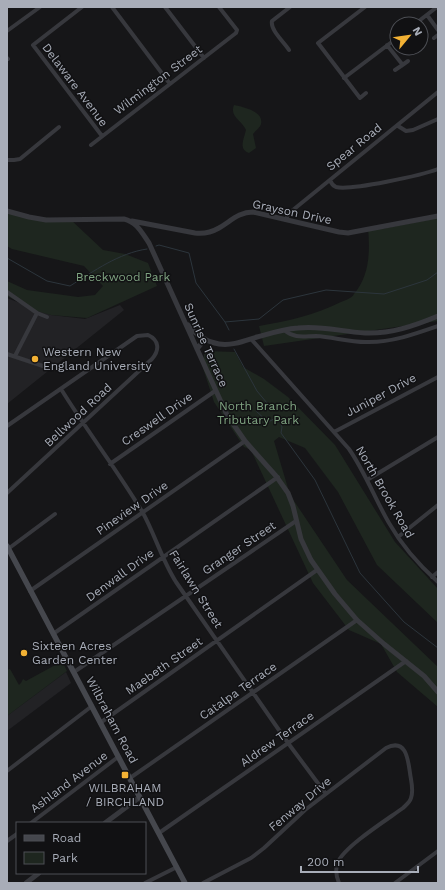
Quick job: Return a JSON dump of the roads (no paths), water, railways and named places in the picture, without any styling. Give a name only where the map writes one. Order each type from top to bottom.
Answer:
[{"type":"main road","name":"Wilbraham Road","points":[[8,547],[185,883]]},
{"type":"street","points":[[7,31],[40,7]]},
{"type":"street","name":"Delaware Avenue","points":[[82,7],[33,46],[102,136]]},
{"type":"street","points":[[112,7],[170,84]]},
{"type":"street","points":[[165,7],[204,58]]},
{"type":"street","name":"Wilmington Street","points":[[91,145],[237,32],[219,7]]},
{"type":"street","points":[[289,50],[273,29],[271,24],[272,21],[290,7]]},
{"type":"street","points":[[365,7],[318,43],[360,98],[366,93]]},
{"type":"street","points":[[437,7],[427,15],[438,30]]},
{"type":"street","points":[[344,78],[387,45],[401,63],[401,66]]},
{"type":"street","points":[[395,70],[408,61]]},
{"type":"street","name":"Spear Road","points":[[286,220],[288,214],[438,92]]},
{"type":"street","points":[[398,126],[406,131],[414,130],[438,119]]},
{"type":"street","points":[[7,160],[20,159],[59,127]]},
{"type":"street","points":[[330,180],[336,187],[352,187],[417,175],[438,169]]},
{"type":"street","name":"Grayson Drive","points":[[7,211],[32,218],[50,220],[127,220],[199,233],[208,232],[219,228],[245,212],[257,213],[348,233],[438,216]]},
{"type":"street","points":[[127,220],[135,224],[149,243]]},
{"type":"street","points":[[147,224],[145,234],[149,243]]},
{"type":"street","name":"Sunrise Terrace","points":[[149,243],[227,415],[244,441],[278,477],[290,498],[303,544],[317,570],[357,620],[424,676],[438,692]]},
{"type":"street","points":[[7,292],[37,313],[47,317]]},
{"type":"street","points":[[15,356],[37,313]]},
{"type":"street","points":[[184,319],[194,331],[205,339],[227,344],[284,330],[312,327],[365,333],[384,332],[408,327],[438,316]]},
{"type":"street","points":[[284,330],[297,337],[316,336],[368,342],[402,338],[438,326]]},
{"type":"street","name":"Bellwood Road","points":[[7,493],[152,359],[157,353],[158,349],[156,342],[152,337],[145,334],[137,336],[61,389]]},
{"type":"street","points":[[197,349],[205,339]]},
{"type":"street","name":"North Brook Road","points":[[251,339],[351,452],[398,537],[408,551],[438,582]]},
{"type":"street","points":[[7,354],[49,368]]},
{"type":"street","name":"Juniper Drive","points":[[334,432],[438,377]]},
{"type":"street","points":[[7,426],[61,389]]},
{"type":"street","name":"Fairlawn Street","points":[[61,389],[82,424],[142,512],[174,578],[288,743],[326,794]]},
{"type":"street","name":"Creswell Drive","points":[[110,464],[215,391]]},
{"type":"street","points":[[367,480],[438,437]]},
{"type":"street","name":"Pineview Drive","points":[[30,591],[244,441]]},
{"type":"street","name":"Denwall Drive","points":[[53,634],[162,556],[278,477]]},
{"type":"street","points":[[398,537],[438,505]]},
{"type":"street","points":[[8,547],[55,514]]},
{"type":"street","name":"Granger Street","points":[[74,672],[296,522]]},
{"type":"street","name":"Maebeth Street","points":[[100,723],[317,570]]},
{"type":"street","points":[[432,577],[438,572]]},
{"type":"street","name":"Catalpa Terrace","points":[[130,778],[357,620]]},
{"type":"street","name":"Aldrew Terrace","points":[[159,833],[406,661]]},
{"type":"street","points":[[7,771],[92,706]]},
{"type":"street","name":"Fenway Drive","points":[[203,883],[252,858],[302,813],[326,794],[389,747],[397,745],[406,753],[412,785],[410,800],[403,808],[353,845],[342,855],[338,861],[336,870],[339,883]]},
{"type":"street","name":"Ashland Avenue","points":[[32,822],[118,757]]},
{"type":"street","points":[[106,822],[140,797]]},
{"type":"street","points":[[7,841],[16,835]]},
{"type":"street","points":[[395,883],[438,851]]},
{"type":"street","points":[[145,883],[177,867]]},
{"type":"street","points":[[26,883],[38,874]]},
{"type":"waterway","points":[[156,246],[159,245],[189,253],[196,283],[225,322],[259,319],[283,300],[326,290],[384,294],[427,280],[438,272]]},
{"type":"waterway","points":[[7,258],[47,281],[70,286],[127,254],[147,249]]},
{"type":"waterway","points":[[225,322],[229,330]]},
{"type":"waterway","points":[[234,349],[257,391],[267,403],[256,411],[268,422],[278,417],[282,427],[281,433],[315,480],[360,573],[404,622],[438,648]]},
{"type":"place","name":"Western New England University","points":[[35,359]]},
{"type":"place","name":"Sixteen Acres Garden Center","points":[[24,653]]},
{"type":"place","name":"WILBRAHAM / BIRCHLAND","points":[[125,775]]},
{"type":"park label","name":"Breckwood Park","points":[[123,277]]},
{"type":"park label","name":"North Branch Tributary Park","points":[[258,413]]}]
